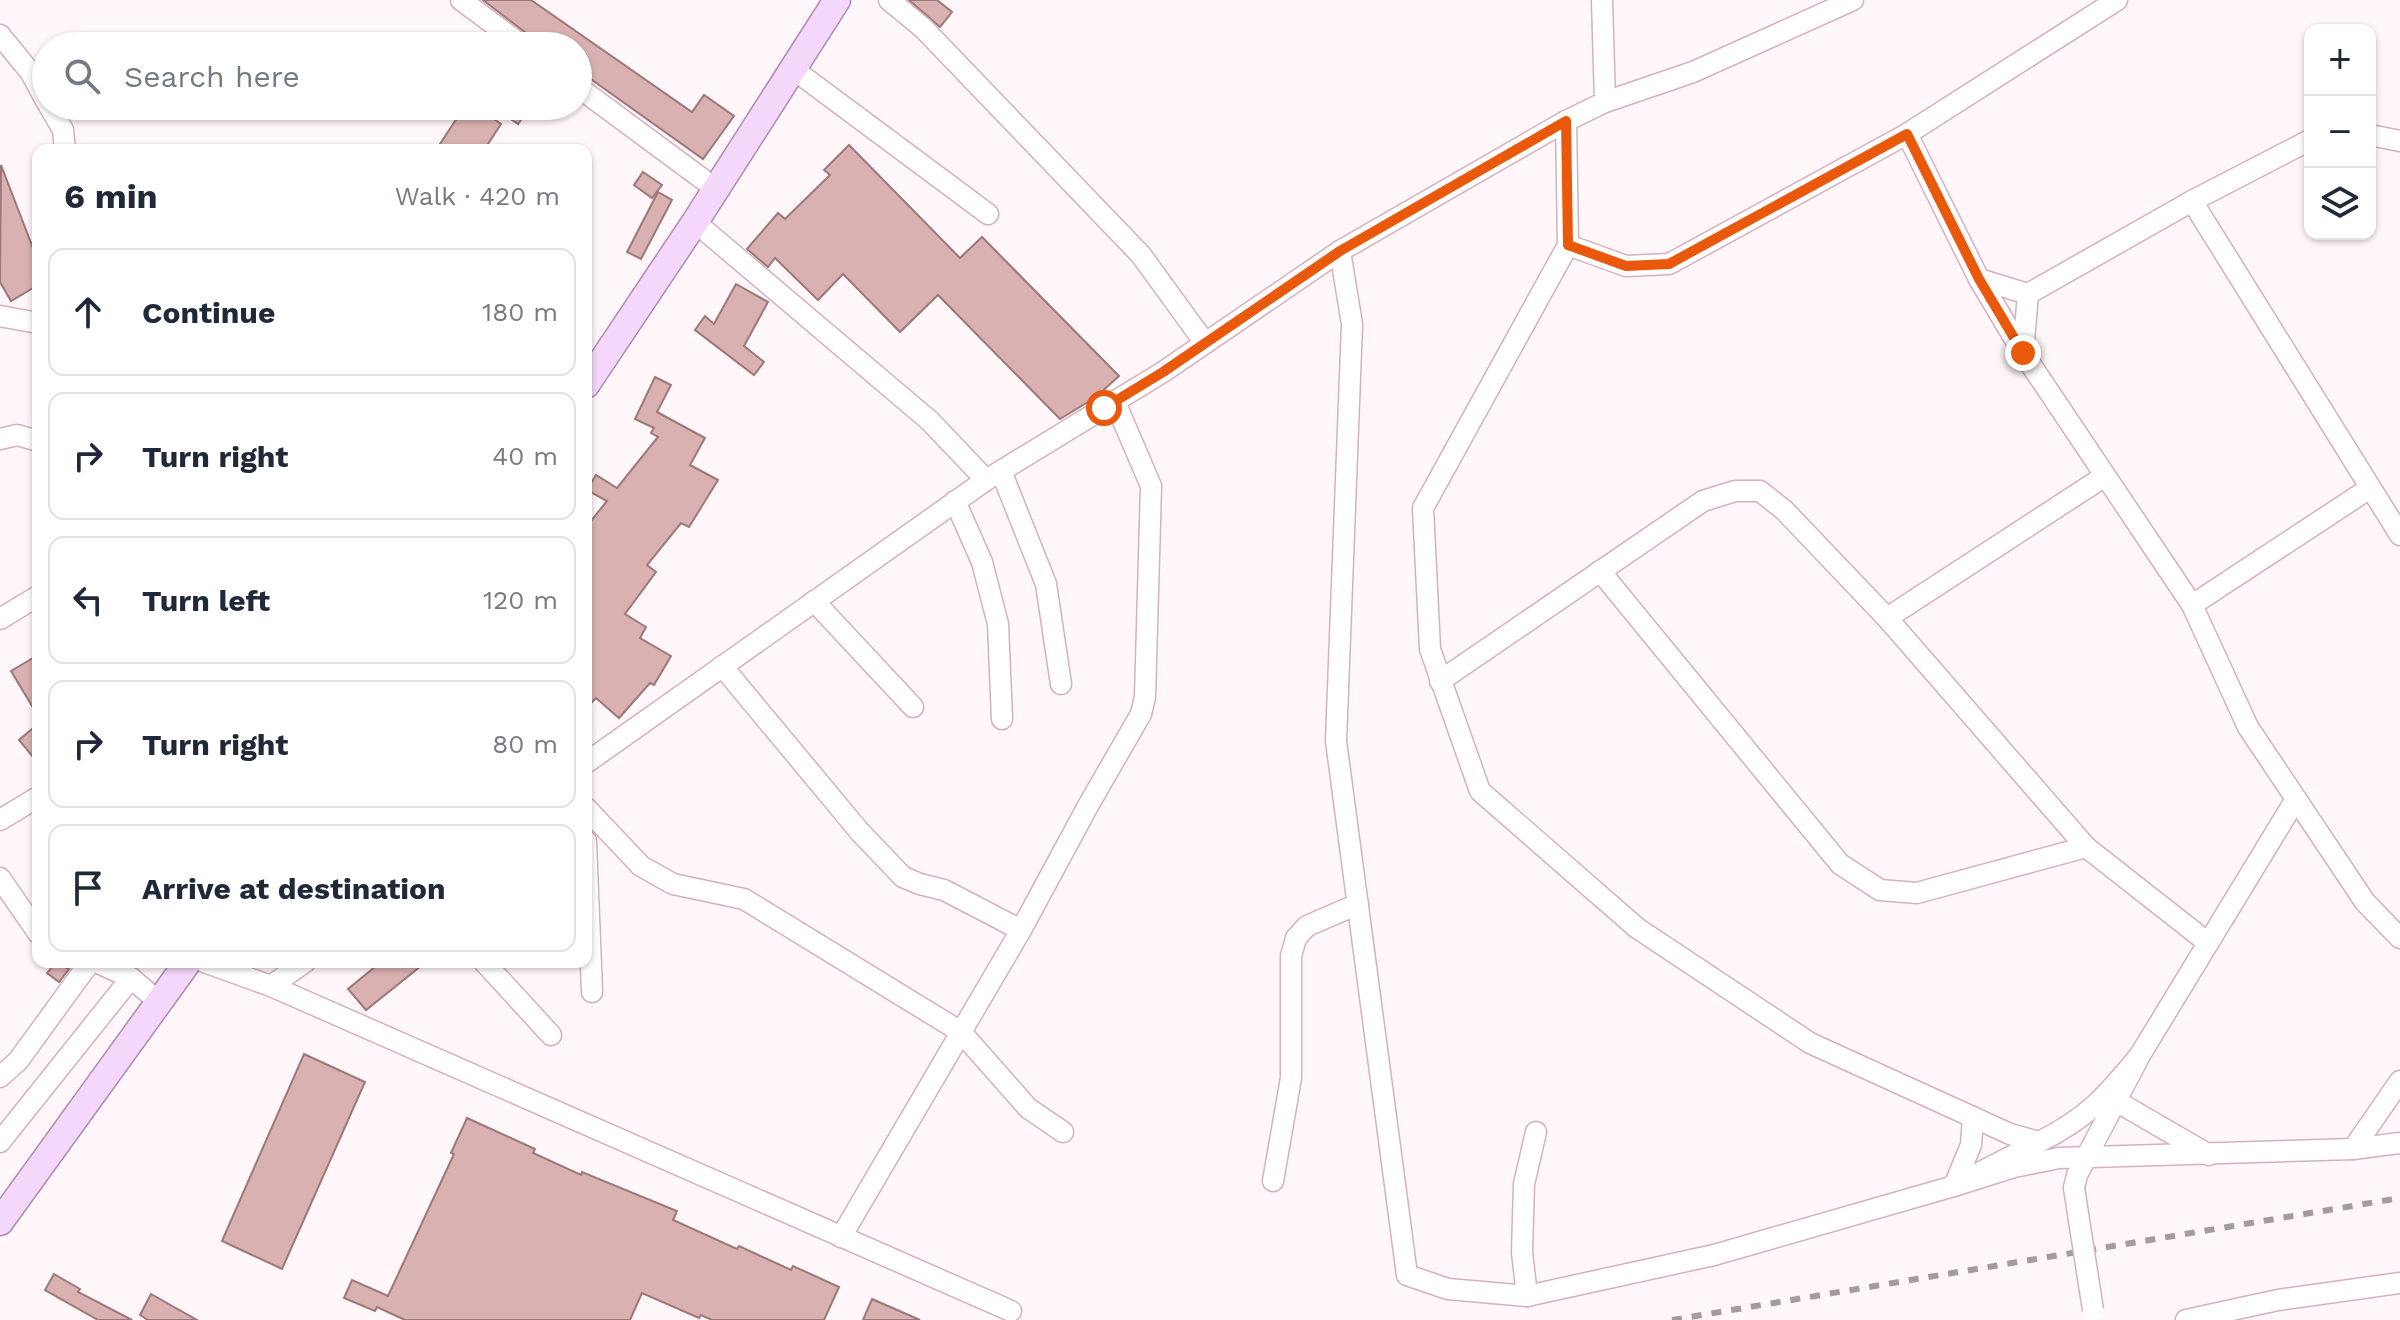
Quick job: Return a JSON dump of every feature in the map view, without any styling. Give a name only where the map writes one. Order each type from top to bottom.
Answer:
[{"type":"main road","points":[[592,376],[837,0]]},
{"type":"main road","points":[[0,1222],[184,968]]},
{"type":"street","points":[[461,0],[504,32]]},
{"type":"street","points":[[889,0],[923,28],[1141,255],[1205,343]]},
{"type":"street","points":[[1602,0],[1605,102]]},
{"type":"street","points":[[592,759],[955,501],[1115,402],[1340,251],[1566,121],[1605,102],[1693,72],[1853,0]]},
{"type":"street","points":[[1568,245],[1626,266],[1669,264],[1907,134],[2117,0]]},
{"type":"street","points":[[0,35],[32,75]]},
{"type":"street","points":[[793,69],[988,214]]},
{"type":"street","points":[[592,97],[716,189]]},
{"type":"street","points":[[57,120],[63,130],[64,144]]},
{"type":"street","points":[[1566,121],[1568,245],[1423,508],[1430,649],[1480,791],[1637,928],[1810,1043],[2010,1134],[2039,1142]]},
{"type":"street","points":[[1907,134],[1979,279],[2023,353],[2192,605],[2248,727],[2365,902],[2400,938]]},
{"type":"street","points":[[2376,136],[2400,141]]},
{"type":"street","points":[[1979,279],[2028,294],[2192,201],[2304,143]]},
{"type":"street","points":[[2192,201],[2400,535]]},
{"type":"street","points":[[695,222],[994,475],[1046,584],[1061,684]]},
{"type":"street","points":[[1340,251],[1352,324],[1336,741],[1407,1275],[1448,1289],[1527,1296],[1714,1255],[2014,1167],[2059,1158],[2353,1149],[2400,1143]]},
{"type":"street","points":[[2023,353],[2028,294]]},
{"type":"street","points":[[0,316],[32,322]]},
{"type":"street","points":[[841,1237],[1134,730],[1145,697],[1151,486],[1115,402]]},
{"type":"street","points":[[0,439],[17,435],[32,439]]},
{"type":"street","points":[[1887,618],[2105,476]]},
{"type":"street","points":[[2192,605],[2370,488]]},
{"type":"street","points":[[1440,681],[1703,501],[1735,491],[1760,491],[1784,510],[1887,618],[2086,847],[2207,942]]},
{"type":"street","points":[[955,501],[982,562],[998,624],[1002,719]]},
{"type":"street","points":[[1600,571],[1840,864],[1880,890],[1917,893],[2086,847]]},
{"type":"street","points":[[0,619],[32,600]]},
{"type":"street","points":[[814,601],[913,707]]},
{"type":"street","points":[[722,666],[860,832],[903,877],[944,890],[1021,930]]},
{"type":"street","points":[[2094,1315],[2074,1188],[2140,1055],[2296,799]]},
{"type":"street","points":[[0,820],[32,801]]},
{"type":"street","points":[[592,814],[641,866],[673,884],[744,899],[961,1032],[1028,1108],[1063,1132]]},
{"type":"street","points":[[0,878],[32,924]]},
{"type":"street","points":[[1273,1181],[1291,1078],[1291,956],[1296,938],[1307,926],[1358,904]]},
{"type":"street","points":[[0,1077],[18,1061],[88,968]]},
{"type":"street","points":[[107,968],[131,978],[159,1002]]},
{"type":"street","points":[[221,968],[271,986],[1011,1311]]},
{"type":"street","points":[[271,986],[296,968]]},
{"type":"street","points":[[490,968],[551,1035]]},
{"type":"street","points":[[591,968],[592,992]]},
{"type":"street","points":[[0,1142],[131,978]]},
{"type":"street","points":[[1954,1186],[2071,1126],[2092,1108],[2140,1055]]},
{"type":"street","points":[[2353,1149],[2400,1081]]},
{"type":"street","points":[[2116,1101],[2209,1155]]},
{"type":"street","points":[[1954,1186],[1971,1145],[1973,1117]]},
{"type":"street","points":[[1527,1296],[1522,1252],[1524,1184],[1536,1132]]},
{"type":"street","points":[[2186,1320],[2278,1300],[2400,1283]]},
{"type":"street","points":[[2271,1320],[2278,1300]]},
{"type":"building","points":[[483,0],[531,0],[577,32],[525,32]]},
{"type":"building","points":[[909,0],[937,0],[952,12],[940,27]]},
{"type":"building","points":[[592,42],[692,112],[704,95],[734,116],[703,159],[592,80]]},
{"type":"building","points":[[456,120],[495,120],[501,124],[488,144],[440,144]]},
{"type":"building","points":[[849,145],[960,258],[982,237],[1119,376],[1096,397],[1060,419],[938,295],[900,332],[843,274],[818,300],[775,258],[768,267],[747,249],[778,213],[785,219],[830,175],[824,170]]},
{"type":"building","points":[[1,165],[32,245],[32,289],[11,301],[0,282]]},
{"type":"building","points":[[643,172],[662,185],[652,198],[634,185]]},
{"type":"building","points":[[658,192],[672,200],[641,259],[627,252]]},
{"type":"building","points":[[736,284],[768,302],[744,346],[764,362],[754,375],[695,330],[705,316],[714,324]]},
{"type":"building","points":[[655,377],[671,385],[657,412],[705,438],[690,465],[718,480],[689,527],[681,523],[647,565],[656,572],[625,614],[646,627],[640,638],[671,656],[654,685],[650,683],[619,718],[596,698],[592,702],[592,520],[607,501],[592,493],[592,482],[596,475],[617,488],[658,437],[651,433],[654,428],[635,419]]},
{"type":"building","points":[[32,659],[32,706],[11,671]]},
{"type":"building","points":[[32,729],[32,756],[19,740]]},
{"type":"building","points":[[51,968],[69,969],[59,982],[47,973]]},
{"type":"building","points":[[374,968],[418,968],[366,1010],[348,989]]},
{"type":"building","points":[[304,1054],[365,1082],[282,1269],[222,1241]]},
{"type":"building","points":[[467,1118],[535,1149],[533,1153],[581,1175],[582,1172],[677,1211],[673,1220],[737,1249],[739,1246],[791,1270],[793,1266],[839,1287],[824,1320],[712,1320],[701,1315],[699,1318],[642,1293],[630,1320],[405,1320],[377,1307],[375,1311],[344,1298],[352,1280],[388,1296],[454,1154],[451,1153]]},
{"type":"building","points":[[54,1274],[80,1289],[78,1292],[132,1320],[98,1320],[45,1290]]},
{"type":"building","points":[[151,1294],[197,1320],[148,1320],[140,1315]]},
{"type":"building","points":[[872,1299],[920,1320],[863,1320]]},
{"type":"railway","points":[[1672,1320],[2400,1198]]},
{"type":"route","points":[[1104,408],[1163,372],[1340,251],[1566,121],[1568,245],[1626,266],[1669,264],[1907,134],[1979,279],[2023,353]]}]
